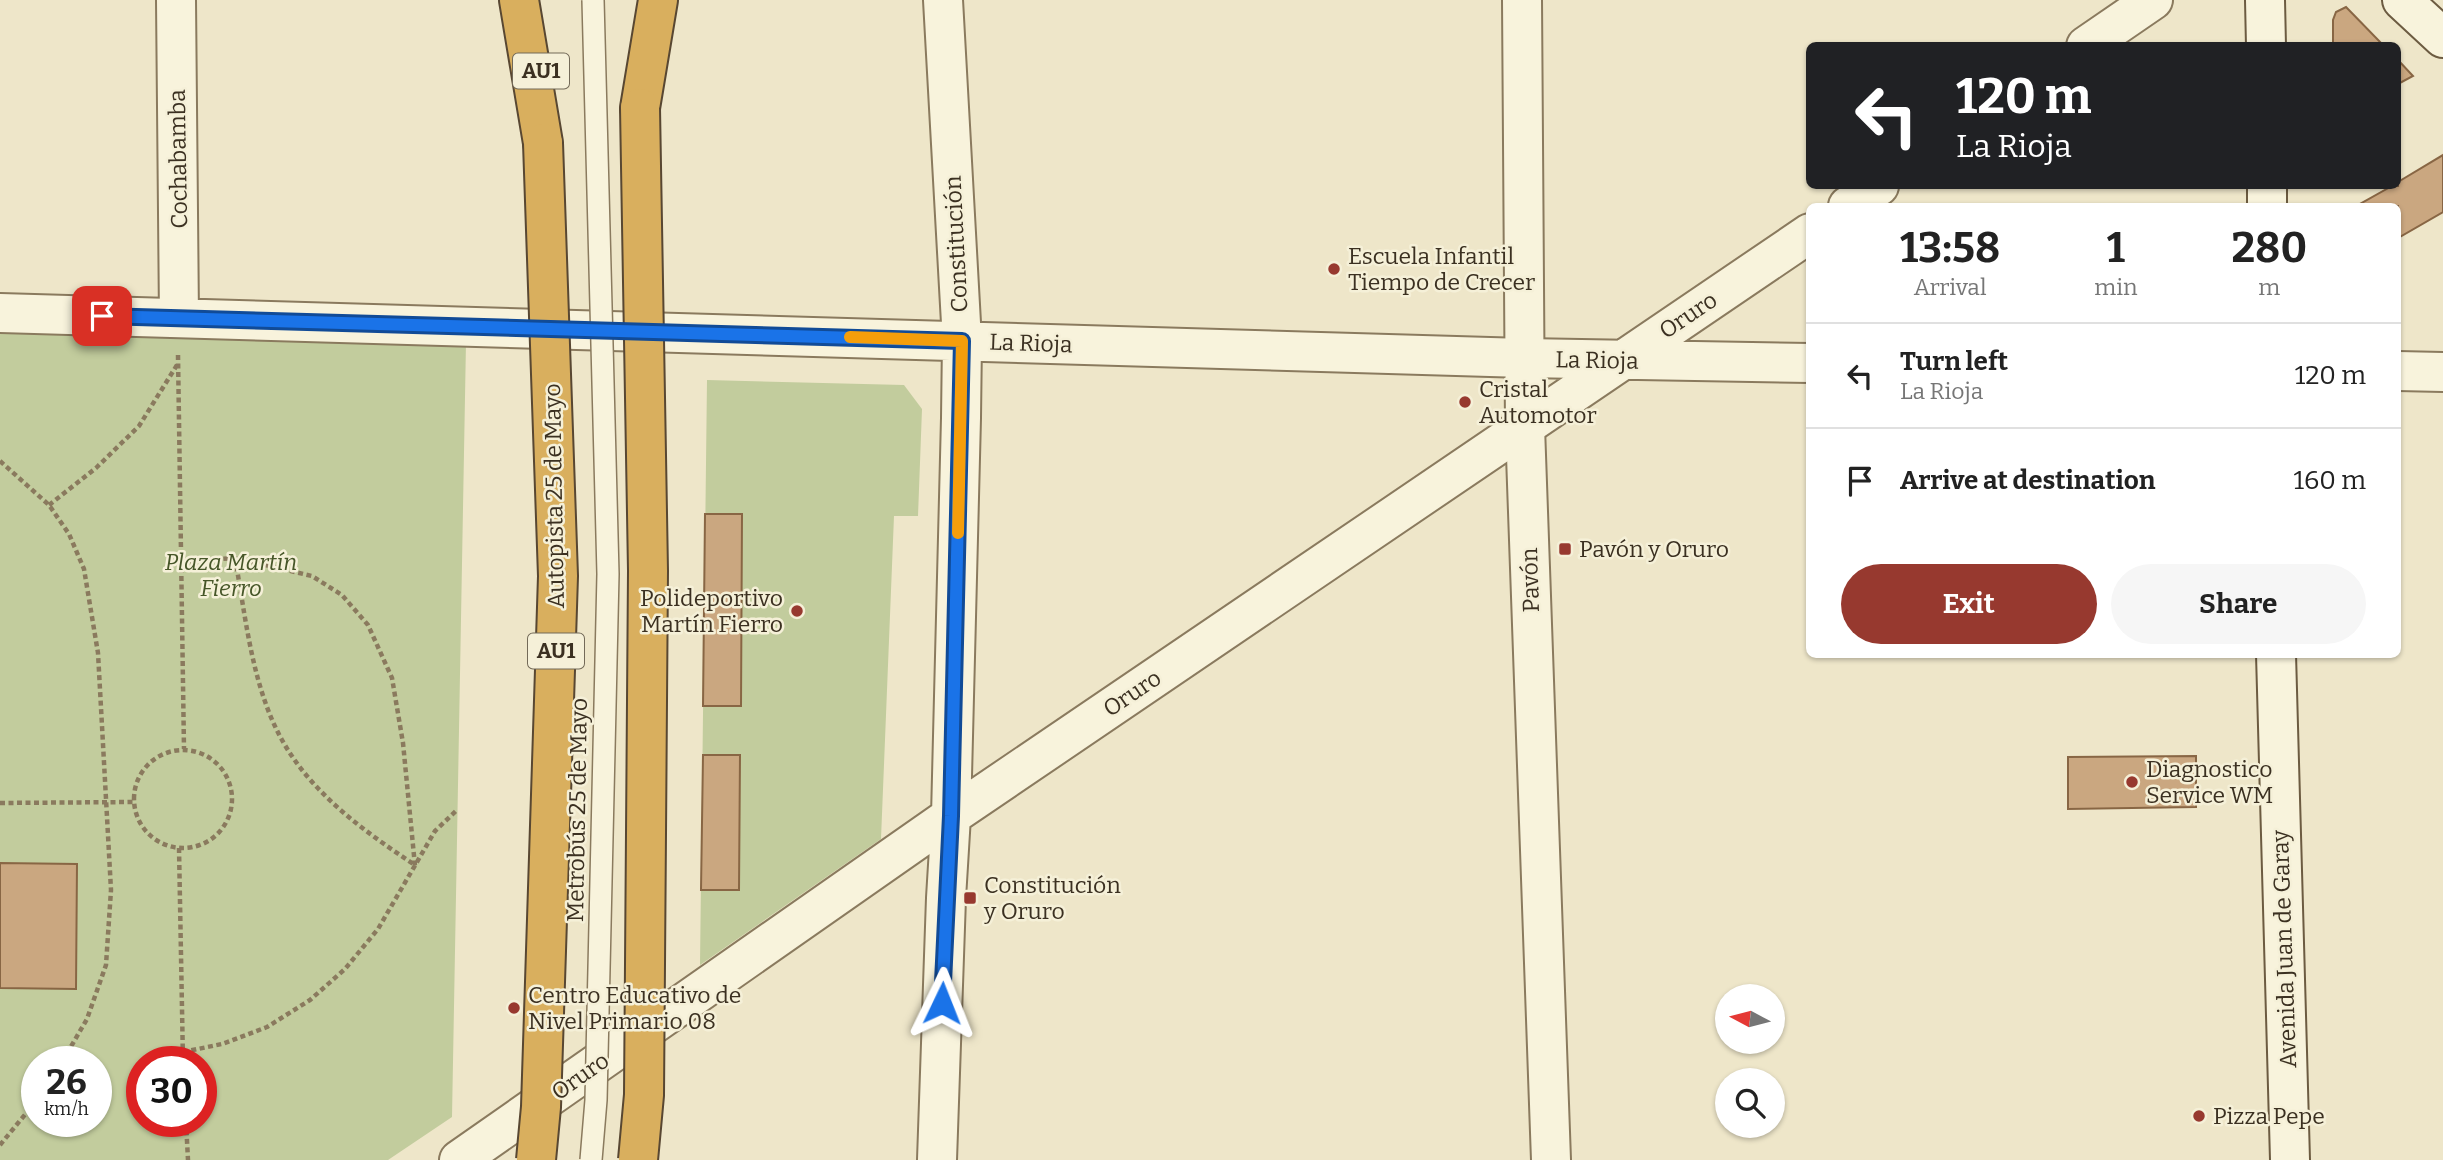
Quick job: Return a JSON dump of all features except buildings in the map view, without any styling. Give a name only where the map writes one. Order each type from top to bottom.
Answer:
[{"type":"highway","points":[[519,0],[543,143]]},
{"type":"highway","name":"Autopista 25 de Mayo","points":[[536,1160],[541,1107],[558,576],[540,0]]},
{"type":"highway","points":[[638,1160],[644,1095],[648,571],[639,0]]},
{"type":"highway","points":[[640,108],[658,0]]},
{"type":"street","name":"Cochabamba","points":[[176,0],[179,318]]},
{"type":"street","name":"Constitución","points":[[937,1160],[951,816],[962,341],[943,0]]},
{"type":"street","name":"Pavón","points":[[1522,0],[1525,427],[1550,1160]]},
{"type":"street","points":[[2092,42],[2153,0]]},
{"type":"street","points":[[2265,0],[2266,42]]},
{"type":"street","points":[[2402,0],[2443,38]]},
{"type":"street","points":[[1853,203],[1874,189]]},
{"type":"street","name":"Oruro","points":[[459,1160],[951,816],[1806,236]]},
{"type":"street","name":"La Rioja","points":[[0,313],[1524,358],[1806,363]]},
{"type":"street","points":[[2401,372],[2443,372]]},
{"type":"street","name":"Avenida Juan de Garay","points":[[2276,658],[2290,1160]]},
{"type":"lane","name":"Metrobús 25 de Mayo","points":[[592,1160],[596,1100],[608,574],[593,0]]},
{"type":"path","points":[[179,318],[184,750]]},
{"type":"path","points":[[49,505],[96,468],[139,426],[178,365]]},
{"type":"path","points":[[0,461],[49,505],[69,534],[83,569],[98,653],[111,890],[106,965],[88,1019],[72,1046]]},
{"type":"path","points":[[181,562],[235,558],[312,576],[342,595],[368,625],[392,678],[403,743],[415,866]]},
{"type":"path","points":[[235,558],[261,692],[282,741],[307,776],[339,808],[375,839],[415,866]]},
{"type":"path","points":[[184,750],[200,752],[214,761],[225,773],[231,788],[232,804],[228,820],[219,834],[206,844],[190,849],[158,843],[146,832],[137,818],[134,802],[135,786],[142,771],[168,752],[184,750]]},
{"type":"path","points":[[0,803],[134,802]]},
{"type":"path","points":[[212,1046],[267,1027],[310,1000],[345,969],[378,929],[435,831],[457,808]]},
{"type":"path","points":[[179,848],[183,1046]]},
{"type":"path","points":[[0,1145],[21,1119]]},
{"type":"path","points":[[187,1137],[188,1160]]},
{"type":"green space","name":"Plaza Martín Fierro","points":[[0,327],[466,342],[452,1117],[388,1160],[0,1160]]},
{"type":"green space","name":"Polideportivo Martín Fierro","points":[[707,380],[904,385],[922,409],[918,516],[894,516],[881,839],[700,965]]},
{"type":"slow traffic","points":[[850,337],[962,341],[958,533]]},
{"type":"place","name":"Escuela Infantil Tiempo de Crecer","points":[[1334,269]]},
{"type":"place","name":"Cristal Automotor","points":[[1465,402]]},
{"type":"place","name":"Pavón y Oruro","points":[[1565,549]]},
{"type":"place","name":"Polideportivo Martín Fierro","points":[[797,611]]},
{"type":"place","name":"Diagnostico Service WM","points":[[2132,782]]},
{"type":"place","name":"Constitución y Oruro","points":[[970,898]]},
{"type":"place","name":"Centro Educativo de Nivel Primario 08","points":[[514,1008]]},
{"type":"place","name":"Pizza Pepe","points":[[2199,1116]]},
{"type":"route","points":[[102,316],[962,341],[951,816],[942,1003]]}]
